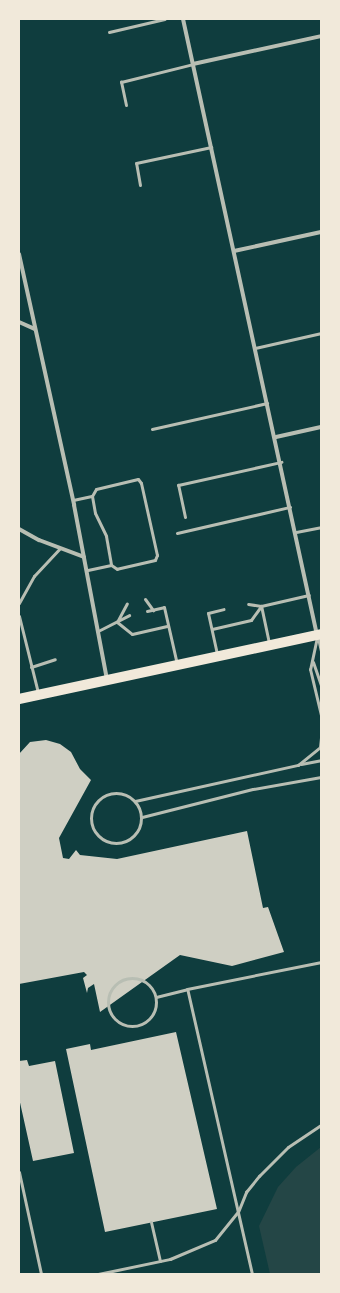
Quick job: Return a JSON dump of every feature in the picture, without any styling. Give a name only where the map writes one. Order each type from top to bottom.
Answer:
[{"type":"main road","points":[[19,699],[319,635]]},
{"type":"street","points":[[183,19],[319,635]]},
{"type":"street","points":[[193,64],[321,36]]},
{"type":"street","points":[[234,251],[321,232]]},
{"type":"street","points":[[19,254],[73,500],[108,681]]},
{"type":"street","points":[[19,322],[35,329]]},
{"type":"street","points":[[276,437],[321,427]]},
{"type":"street","points":[[19,529],[60,548],[84,557]]},
{"type":"lane","points":[[109,32],[165,19]]},
{"type":"lane","points":[[126,105],[121,82],[193,64]]},
{"type":"lane","points":[[140,185],[136,163],[211,146]]},
{"type":"lane","points":[[255,348],[321,333]]},
{"type":"lane","points":[[152,430],[267,403]]},
{"type":"lane","points":[[185,517],[178,485],[281,462]]},
{"type":"lane","points":[[138,479],[141,483],[156,555],[155,560],[116,569],[111,565],[106,536],[95,513],[92,496],[96,489],[138,479]]},
{"type":"lane","points":[[73,500],[92,496]]},
{"type":"lane","points":[[177,533],[290,507]]},
{"type":"lane","points":[[296,532],[321,527]]},
{"type":"lane","points":[[19,602],[34,576],[60,548]]},
{"type":"lane","points":[[87,570],[111,565]]},
{"type":"lane","points":[[248,604],[261,606],[309,595]]},
{"type":"lane","points":[[145,599],[153,610]]},
{"type":"lane","points":[[117,622],[127,603]]},
{"type":"lane","points":[[212,629],[251,620],[261,606]]},
{"type":"lane","points":[[261,606],[270,645]]},
{"type":"lane","points":[[147,611],[164,607],[177,666]]},
{"type":"lane","points":[[218,657],[208,613],[224,609]]},
{"type":"lane","points":[[98,631],[129,615]]},
{"type":"lane","points":[[19,616],[38,695]]},
{"type":"lane","points":[[117,622],[132,634],[168,626]]},
{"type":"lane","points":[[319,635],[321,651]]},
{"type":"lane","points":[[319,635],[313,662],[310,668],[321,715]]},
{"type":"lane","points":[[31,667],[55,659]]},
{"type":"lane","points":[[313,662],[321,685]]},
{"type":"lane","points":[[298,765],[320,747],[321,736]]},
{"type":"lane","points":[[136,801],[142,817],[137,832],[132,838],[117,844],[102,839],[92,826],[92,809],[103,796],[120,793],[136,801],[321,760]]},
{"type":"lane","points":[[142,817],[253,789],[321,777]]},
{"type":"lane","points":[[156,997],[321,962]]},
{"type":"lane","points":[[134,978],[148,984],[156,997],[154,1013],[149,1019],[138,1025],[127,1025],[119,1022],[110,1010],[108,1002],[113,987],[126,979],[134,978]]},
{"type":"lane","points":[[188,989],[252,1274]]},
{"type":"lane","points":[[98,1274],[160,1261],[215,1240],[238,1212],[246,1192],[259,1176],[288,1147],[321,1125]]},
{"type":"lane","points":[[19,1172],[40,1274]]},
{"type":"lane","points":[[151,1222],[160,1261]]},
{"type":"shaded area","points":[[321,1147],[321,1274],[270,1274],[259,1226],[278,1187],[296,1167]]},
{"type":"building","points":[[46,740],[60,744],[71,752],[80,769],[91,780],[59,838],[63,858],[69,859],[76,850],[80,855],[117,859],[247,831],[263,908],[268,907],[284,952],[232,966],[180,955],[100,1012],[94,984],[88,988],[87,993],[83,978],[87,975],[84,972],[19,984],[19,754],[30,742]]},
{"type":"building","points":[[176,1032],[217,1209],[105,1232],[66,1049],[90,1044],[91,1050]]},
{"type":"building","points":[[27,1060],[29,1066],[55,1061],[74,1153],[33,1161],[19,1098],[19,1061]]}]
